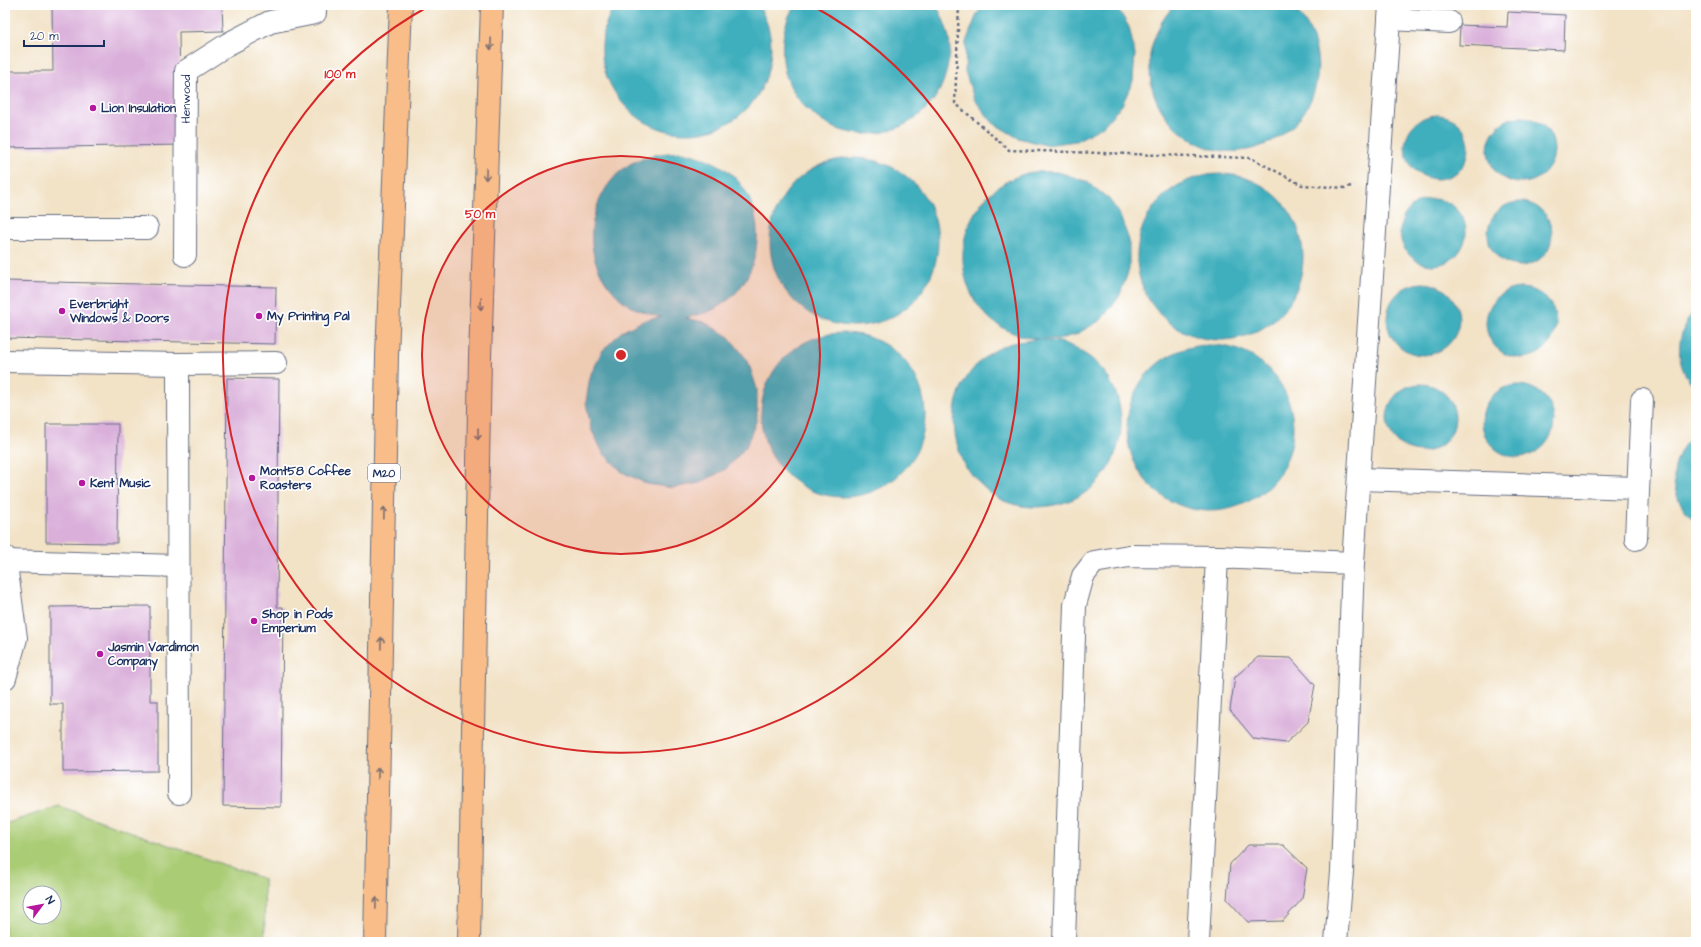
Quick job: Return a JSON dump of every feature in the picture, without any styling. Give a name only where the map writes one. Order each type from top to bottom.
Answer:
[{"type":"highway","name":"M20","points":[[375,942],[387,356],[401,5]]},
{"type":"highway","points":[[468,942],[479,365],[492,5]]},
{"type":"street","name":"Henwood","points":[[185,255],[186,71],[228,44],[270,22],[315,13],[315,5]]},
{"type":"street","points":[[1336,942],[1342,872],[1353,562],[1390,12],[1448,22]]},
{"type":"street","points":[[5,228],[147,228]]},
{"type":"street","points":[[5,361],[178,364],[276,363]]},
{"type":"street","points":[[178,364],[179,793]]},
{"type":"street","points":[[1636,539],[1642,400]]},
{"type":"street","points":[[1359,479],[1638,488]]},
{"type":"street","points":[[1064,942],[1075,606],[1083,576],[1094,562],[1129,556],[1217,557],[1353,562]]},
{"type":"street","points":[[5,557],[16,638],[5,678]]},
{"type":"street","points":[[1198,942],[1217,557]]},
{"type":"street","points":[[5,561],[178,566]]},
{"type":"path","points":[[959,5],[955,103],[1009,150],[1252,158],[1302,185],[1345,188],[1378,177]]},
{"type":"green space","points":[[59,806],[264,879],[265,942],[5,942],[5,824]]},
{"type":"water","points":[[615,5],[758,5],[765,18],[771,45],[770,60],[761,89],[744,111],[722,126],[696,133],[670,131],[645,122],[623,104],[607,77],[604,68],[602,59],[602,40],[610,13]]},
{"type":"water","points":[[795,5],[936,5],[946,27],[950,45],[950,53],[940,89],[928,107],[913,120],[894,129],[874,134],[853,133],[833,127],[815,116],[800,102],[793,91],[783,64],[783,37],[787,20]]},
{"type":"water","points":[[985,5],[1116,5],[1129,27],[1135,54],[1133,81],[1122,105],[1102,127],[1076,141],[1046,145],[1018,138],[993,123],[974,99],[965,71],[966,42],[977,14]]},
{"type":"water","points":[[1176,5],[1291,5],[1294,7],[1309,29],[1318,62],[1314,92],[1300,118],[1279,137],[1252,149],[1224,151],[1195,142],[1169,120],[1155,97],[1150,77],[1150,59],[1151,49],[1159,27],[1167,14]]},
{"type":"water","points":[[1437,115],[1455,121],[1463,129],[1469,147],[1463,165],[1455,173],[1437,179],[1419,173],[1411,165],[1405,147],[1411,129],[1419,121]]},
{"type":"water","points":[[1515,117],[1527,117],[1539,122],[1549,132],[1554,144],[1552,163],[1539,178],[1527,183],[1515,183],[1503,178],[1493,168],[1488,156],[1488,144],[1493,132],[1503,122]]},
{"type":"water","points":[[682,152],[707,159],[729,172],[741,185],[750,200],[755,216],[757,234],[756,251],[751,268],[743,283],[732,297],[716,308],[706,313],[685,318],[704,322],[729,337],[748,361],[757,389],[757,419],[746,447],[726,469],[700,483],[673,488],[647,484],[622,472],[603,453],[591,429],[586,402],[590,376],[602,351],[621,332],[645,320],[662,317],[642,311],[627,304],[611,289],[602,276],[592,248],[594,218],[598,203],[611,181],[628,165],[650,156]]},
{"type":"water","points":[[862,158],[886,164],[894,168],[907,177],[919,189],[932,210],[937,226],[937,258],[932,274],[924,289],[907,307],[886,320],[870,325],[846,326],[822,320],[807,312],[784,289],[776,274],[771,258],[770,234],[776,210],[784,195],[807,172],[822,164],[838,159]]},
{"type":"water","points":[[1058,172],[1086,181],[1109,199],[1119,213],[1129,240],[1129,270],[1119,297],[1101,320],[1075,335],[1059,339],[1039,339],[1069,345],[1090,357],[1104,372],[1113,386],[1119,402],[1121,418],[1120,435],[1116,451],[1109,467],[1099,481],[1089,490],[1078,497],[1051,506],[1023,506],[998,498],[979,483],[971,474],[963,462],[955,435],[955,410],[962,386],[968,376],[988,355],[1005,345],[1038,339],[1007,330],[984,313],[969,289],[963,262],[966,235],[977,209],[997,187],[1027,173]]},
{"type":"water","points":[[1212,174],[1228,174],[1252,180],[1279,198],[1297,225],[1302,241],[1302,273],[1297,289],[1279,316],[1266,326],[1244,337],[1228,340],[1212,340],[1188,334],[1167,321],[1156,310],[1143,289],[1140,281],[1137,265],[1137,249],[1143,225],[1156,204],[1167,193],[1188,180],[1196,177]]},
{"type":"water","points":[[1433,199],[1446,202],[1456,209],[1463,219],[1466,232],[1463,245],[1456,255],[1446,262],[1433,265],[1420,262],[1410,255],[1403,245],[1400,232],[1403,219],[1410,209],[1420,202]]},
{"type":"water","points":[[1520,202],[1532,204],[1543,211],[1550,222],[1552,234],[1550,246],[1543,257],[1532,264],[1520,266],[1508,264],[1497,257],[1490,246],[1488,234],[1490,222],[1497,211],[1508,204]]},
{"type":"water","points":[[1416,283],[1430,283],[1437,285],[1449,293],[1457,305],[1459,319],[1457,333],[1449,345],[1437,353],[1430,355],[1416,355],[1409,353],[1397,345],[1389,333],[1387,326],[1387,312],[1389,305],[1397,293],[1409,285]]},
{"type":"water","points":[[1514,288],[1528,288],[1541,294],[1550,303],[1554,309],[1556,323],[1554,337],[1546,348],[1535,356],[1528,358],[1514,358],[1507,356],[1496,348],[1488,337],[1486,330],[1486,316],[1488,309],[1496,298],[1507,290]]},
{"type":"water","points":[[1696,309],[1696,387],[1688,379],[1683,370],[1680,359],[1680,348],[1684,327],[1689,317]]},
{"type":"water","points":[[835,333],[851,333],[874,339],[889,347],[901,357],[911,369],[919,384],[925,407],[925,423],[919,446],[911,461],[901,473],[889,483],[874,491],[851,497],[835,497],[812,491],[797,483],[785,473],[775,461],[765,439],[761,423],[761,407],[767,384],[775,369],[785,357],[797,347],[819,337]]},
{"type":"water","points":[[1210,345],[1242,351],[1269,369],[1287,396],[1293,428],[1287,460],[1269,487],[1242,505],[1210,511],[1178,505],[1151,487],[1133,460],[1127,428],[1133,396],[1151,369],[1178,351]]},
{"type":"water","points":[[1414,384],[1428,384],[1440,389],[1450,399],[1455,411],[1455,425],[1450,437],[1440,447],[1428,452],[1414,452],[1402,447],[1392,437],[1387,425],[1387,411],[1392,399],[1402,389]]},
{"type":"water","points":[[1518,385],[1538,391],[1548,401],[1554,421],[1548,441],[1538,451],[1518,457],[1498,451],[1488,441],[1482,421],[1488,401],[1498,391]]},
{"type":"water","points":[[1696,434],[1696,522],[1682,506],[1675,487],[1674,477],[1678,457],[1683,447]]},
{"type":"building","name":"Lion Insulation","points":[[52,5],[222,5],[223,31],[179,32],[181,145],[5,148],[5,71],[53,71]]},
{"type":"building","points":[[1508,12],[1565,15],[1564,50],[1459,45],[1460,25],[1507,27]]},
{"type":"building","points":[[5,281],[276,287],[275,344],[5,338]]},
{"type":"building","points":[[227,378],[279,379],[277,607],[283,607],[281,807],[223,806]]},
{"type":"building","name":"Kent Music","points":[[46,424],[118,424],[117,543],[46,542]]},
{"type":"building","name":"Jasmin Vardimon Company","points":[[150,606],[150,701],[158,701],[158,771],[63,772],[63,704],[50,704],[50,607]]},
{"type":"building","points":[[1258,657],[1291,658],[1315,685],[1308,722],[1286,743],[1254,739],[1230,710],[1235,677]]},
{"type":"building","points":[[1248,845],[1283,845],[1307,868],[1302,899],[1283,921],[1248,922],[1227,899],[1230,864]]},
{"type":"place","name":"Lion Insulation","points":[[93,108]]},
{"type":"place","name":"Everbright Windows & Doors","points":[[62,311]]},
{"type":"place","name":"My Printing Pal","points":[[259,316]]},
{"type":"place","name":"Mont58 Coffee Roasters","points":[[252,478]]},
{"type":"place","name":"Kent Music","points":[[82,483]]},
{"type":"place","name":"Shop in Pods Emperium","points":[[254,621]]},
{"type":"place","name":"Jasmin Vardimon Company","points":[[100,654]]}]
